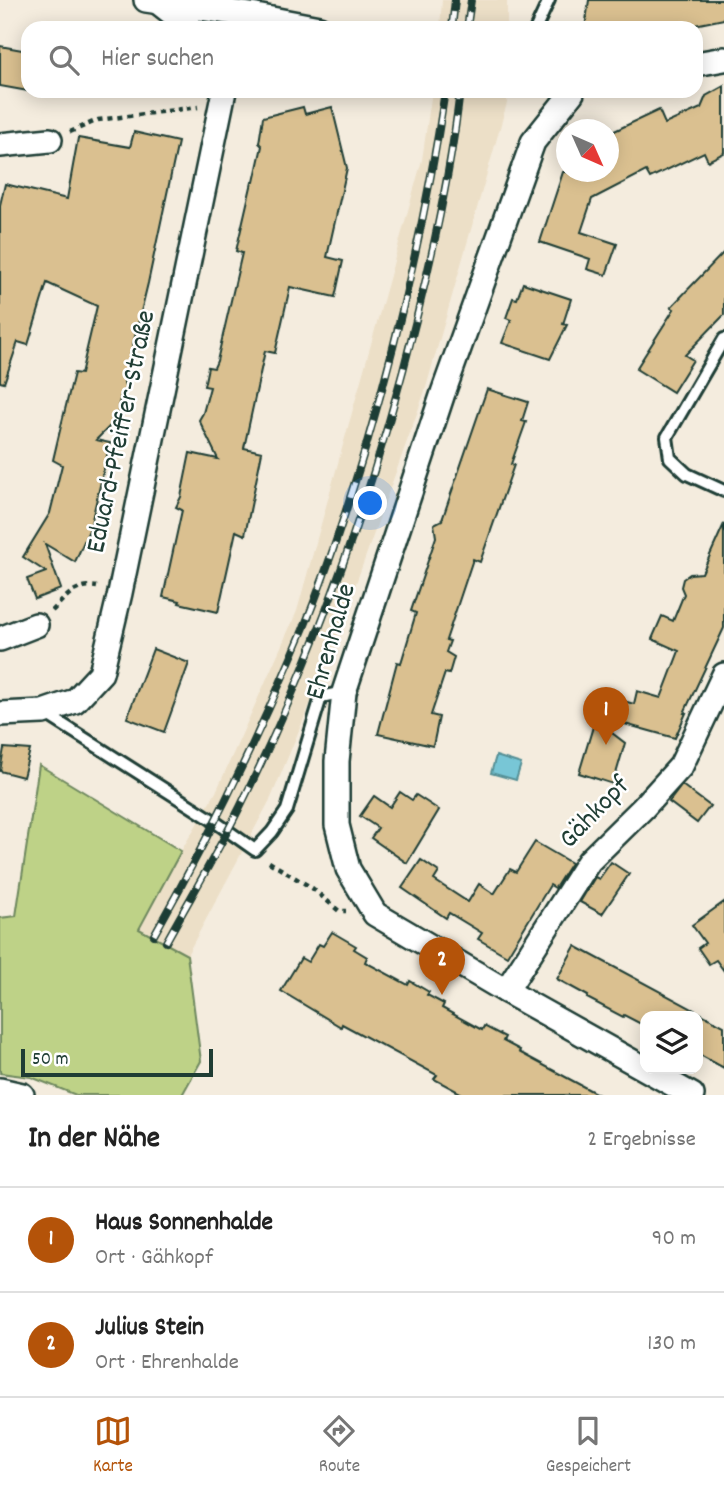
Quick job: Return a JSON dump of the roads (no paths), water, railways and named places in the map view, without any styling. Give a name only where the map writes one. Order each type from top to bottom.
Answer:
[{"type":"street","points":[[151,1],[181,21]]},
{"type":"street","points":[[151,1],[282,21]]},
{"type":"street","points":[[703,63],[724,59]]},
{"type":"street","name":"Eduard-Pfeiffer-Straße","points":[[0,714],[43,712],[75,701],[101,673],[226,98]]},
{"type":"street","name":"Ehrenhalde","points":[[567,98],[533,142],[443,393],[344,692],[337,761],[337,825],[348,869],[375,914],[692,1095]]},
{"type":"street","points":[[0,145],[50,140]]},
{"type":"street","points":[[0,639],[36,625]]},
{"type":"street","name":"Gähkopf","points":[[506,991],[589,861],[681,766],[724,676]]},
{"type":"street","points":[[0,1090],[22,1095]]},
{"type":"lane","points":[[539,21],[549,0]]},
{"type":"lane","points":[[724,339],[667,437],[670,458],[687,474],[724,491]]},
{"type":"lane","points":[[43,712],[199,811],[255,850],[287,810],[321,697],[344,692]]},
{"type":"water","points":[[496,756],[521,764],[516,780],[491,773]]},
{"type":"railway","points":[[453,21],[455,0]]},
{"type":"railway","points":[[468,21],[471,0]]},
{"type":"railway","points":[[154,935],[210,830],[262,723],[305,626],[333,550],[366,446],[401,315],[430,181],[444,98]]},
{"type":"railway","points":[[166,942],[231,824],[268,748],[342,568],[382,445],[416,320],[442,206],[459,98]]},
{"type":"place","name":"Haus Sonnenhalde","points":[[606,745]]},
{"type":"place","name":"Julius Stein","points":[[442,995]]}]
